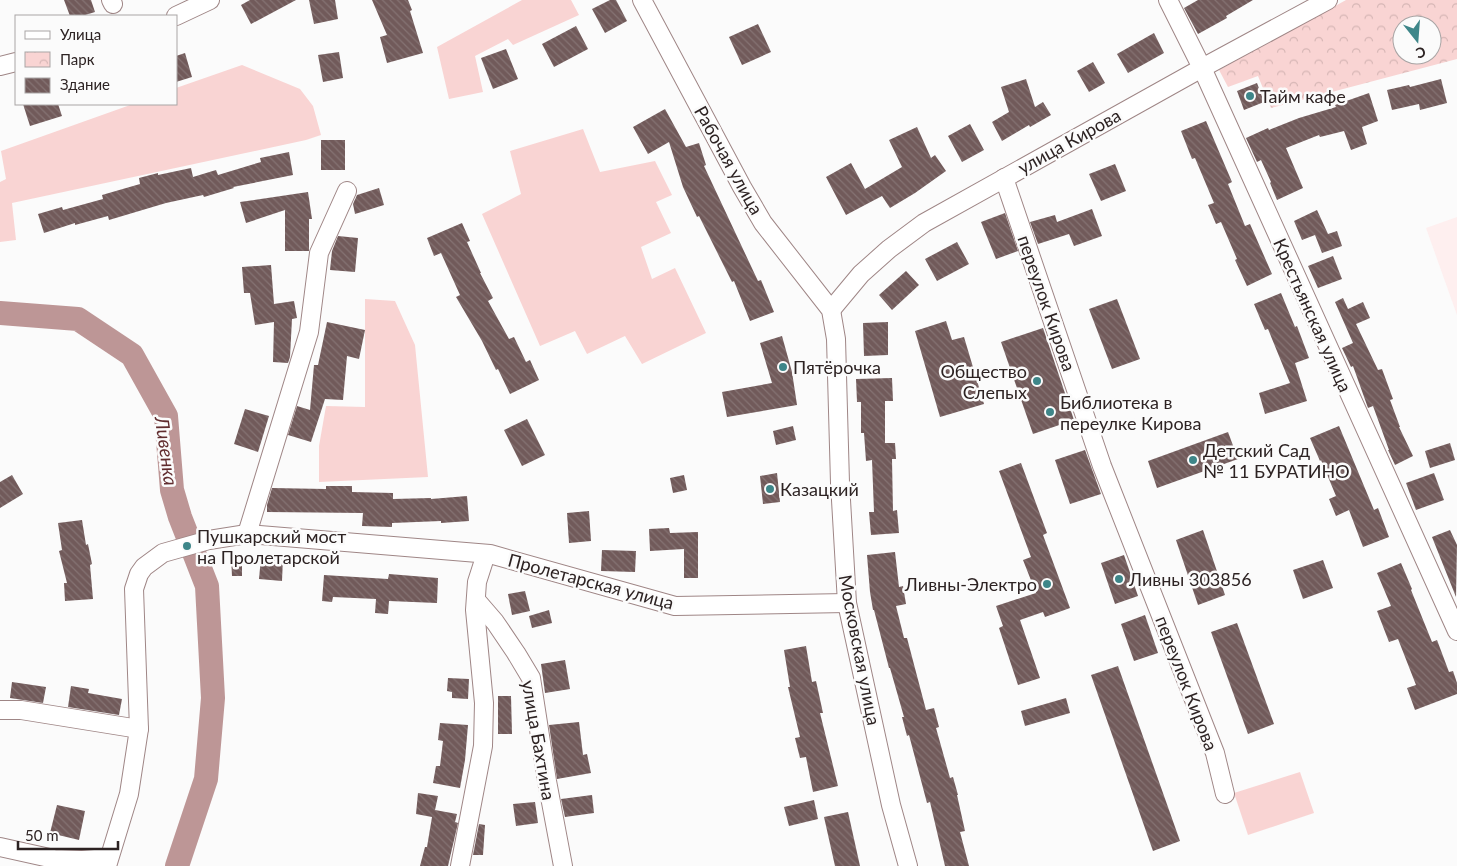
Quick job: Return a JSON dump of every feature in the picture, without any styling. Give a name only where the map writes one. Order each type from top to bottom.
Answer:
[{"type":"street","points":[[178,15],[210,0]]},
{"type":"street","name":"Рабочая улица","points":[[642,0],[742,187],[763,222],[831,310]]},
{"type":"street","name":"Крестьянская улица","points":[[1168,0],[1202,68],[1457,631]]},
{"type":"street","name":"улица Кирова","points":[[831,310],[861,274],[889,249],[924,223],[1328,0]]},
{"type":"street","points":[[0,66],[15,62]]},
{"type":"street","name":"переулок Кирова","points":[[1004,178],[1102,466],[1215,753],[1226,794]]},
{"type":"street","points":[[247,534],[309,332],[319,253],[347,191]]},
{"type":"street","name":"Московская улица","points":[[831,310],[836,339],[840,484],[847,603],[891,805],[908,866]]},
{"type":"street","name":"Пролетарская улица","points":[[139,729],[134,588],[139,574],[163,553],[209,540],[247,534],[486,554],[675,606],[847,603]]},
{"type":"street","name":"Пролетарская улица","points":[[460,866],[483,746],[484,704],[475,610],[477,582],[486,554]]},
{"type":"street","name":"улица Бахтина","points":[[476,600],[495,622],[531,678],[545,771],[563,866]]},
{"type":"street","points":[[0,710],[21,710],[139,729],[129,794],[107,862],[54,858],[0,847]]},
{"type":"shaded area","points":[[1457,217],[1457,315],[1426,228]]},
{"type":"green space","points":[[522,0],[571,0],[579,15],[513,45],[508,39],[475,56],[483,92],[449,99],[437,47]]},
{"type":"green space","points":[[1346,0],[1457,0],[1457,59],[1442,63],[1442,15],[1392,15],[1392,65],[1434,65],[1271,108],[1258,76],[1228,87],[1219,70]]},
{"type":"green space","points":[[242,65],[300,89],[313,106],[321,135],[306,140],[12,203],[16,240],[0,242],[0,182],[6,179],[1,151],[130,105],[178,105],[178,87]]},
{"type":"green space","points":[[583,129],[600,172],[655,161],[672,195],[656,202],[671,233],[641,247],[652,279],[675,268],[706,333],[642,364],[625,336],[587,354],[575,331],[540,346],[482,214],[521,194],[510,151]]},
{"type":"green space","points":[[365,299],[395,301],[415,345],[428,477],[319,482],[319,446],[326,406],[365,407]]},
{"type":"green space","points":[[1300,772],[1314,813],[1248,835],[1234,793]]},
{"type":"building","points":[[64,0],[91,0],[95,12],[85,15],[70,15]]},
{"type":"building","points":[[250,0],[296,0],[251,24],[241,5]]},
{"type":"building","points":[[309,0],[335,0],[338,19],[314,24]]},
{"type":"building","points":[[372,0],[408,0],[423,53],[387,63],[380,37],[387,35]]},
{"type":"building","points":[[610,0],[616,0],[627,21],[605,33],[592,9]]},
{"type":"building","points":[[1198,0],[1253,0],[1226,16],[1227,18],[1198,34],[1184,8]]},
{"type":"building","points":[[758,24],[771,52],[742,65],[729,37]]},
{"type":"building","points":[[576,26],[588,49],[554,67],[542,44]]},
{"type":"building","points":[[1154,33],[1164,53],[1128,73],[1117,54]]},
{"type":"building","points":[[506,49],[518,79],[493,89],[481,58]]},
{"type":"building","points":[[339,52],[343,78],[323,82],[318,55]]},
{"type":"building","points":[[185,53],[192,77],[178,81],[178,55]]},
{"type":"building","points":[[1093,62],[1105,83],[1089,92],[1077,71]]},
{"type":"building","points":[[1026,79],[1035,107],[1043,102],[1051,115],[1002,141],[992,122],[1009,112],[1001,87]]},
{"type":"building","points":[[1441,79],[1447,103],[1420,110],[1419,104],[1392,110],[1387,90],[1409,85],[1410,87]]},
{"type":"building","name":"Тайм кафе","points":[[1257,83],[1264,102],[1244,110],[1237,91]]},
{"type":"building","points":[[1369,93],[1378,121],[1362,127],[1367,144],[1351,150],[1344,131],[1320,137],[1319,135],[1286,148],[1303,188],[1277,200],[1261,160],[1257,162],[1246,138],[1268,128],[1269,130],[1299,118],[1336,107],[1335,105]]},
{"type":"building","points":[[23,105],[58,105],[62,116],[30,126]]},
{"type":"building","points":[[665,109],[686,147],[699,143],[706,165],[704,166],[758,281],[761,280],[774,312],[750,321],[734,281],[732,282],[683,187],[669,142],[648,154],[633,127]]},
{"type":"building","points":[[1206,121],[1232,182],[1228,184],[1245,226],[1250,224],[1272,274],[1247,286],[1221,222],[1216,224],[1208,205],[1214,203],[1195,158],[1192,159],[1181,131]]},
{"type":"building","points":[[970,124],[984,150],[962,162],[948,136]]},
{"type":"building","points":[[917,127],[931,158],[935,155],[946,171],[890,208],[882,196],[846,215],[826,177],[851,163],[865,189],[902,167],[889,140]]},
{"type":"building","points":[[321,140],[345,140],[345,170],[321,170]]},
{"type":"building","points":[[289,152],[293,175],[233,187],[204,197],[203,195],[166,203],[109,220],[108,216],[75,225],[75,223],[44,233],[38,214],[62,207],[63,210],[103,199],[102,195],[140,184],[139,178],[158,173],[158,175],[191,168],[193,177],[216,170],[218,175],[261,162],[260,158]]},
{"type":"building","points":[[1115,164],[1126,191],[1101,201],[1089,174]]},
{"type":"building","points":[[379,188],[384,205],[355,214],[353,204],[357,195]]},
{"type":"building","points":[[308,192],[312,219],[309,219],[309,251],[285,251],[285,210],[246,223],[240,202]]},
{"type":"building","points":[[1092,209],[1102,236],[1074,246],[1069,234],[1038,244],[1030,222],[1055,215],[1057,222]]},
{"type":"building","points":[[1317,210],[1328,234],[1337,231],[1342,246],[1322,253],[1315,235],[1302,240],[1294,221]]},
{"type":"building","points":[[1005,213],[1018,251],[996,259],[981,222]]},
{"type":"building","points":[[462,223],[470,241],[467,242],[493,298],[488,301],[509,339],[514,337],[526,362],[530,360],[539,380],[510,394],[498,369],[496,370],[482,341],[456,297],[460,295],[441,253],[434,256],[427,238]]},
{"type":"building","points":[[338,236],[358,238],[355,272],[330,270],[332,251]]},
{"type":"building","points":[[957,242],[969,264],[937,281],[925,259]]},
{"type":"building","points":[[1333,256],[1342,279],[1318,288],[1308,266]]},
{"type":"building","points":[[271,265],[274,304],[294,301],[297,318],[292,319],[288,363],[273,362],[274,322],[255,325],[250,293],[244,293],[242,267]]},
{"type":"building","points":[[906,271],[919,285],[892,310],[879,295]]},
{"type":"building","points":[[1281,293],[1295,327],[1297,326],[1309,358],[1295,363],[1307,401],[1265,414],[1259,393],[1290,383],[1268,329],[1265,330],[1254,304]]},
{"type":"building","points":[[1343,298],[1348,309],[1363,302],[1370,318],[1356,324],[1378,370],[1382,369],[1393,399],[1390,400],[1399,427],[1413,456],[1395,465],[1373,406],[1368,408],[1353,366],[1351,367],[1342,348],[1353,343],[1335,302]]},
{"type":"building","points":[[1117,299],[1140,359],[1112,369],[1089,309]]},
{"type":"building","points":[[946,321],[952,340],[964,337],[984,404],[940,417],[915,331]]},
{"type":"building","points":[[327,322],[365,330],[359,359],[347,356],[343,400],[325,399],[311,442],[288,435],[297,406],[310,410],[314,365],[318,365]]},
{"type":"building","points":[[888,322],[888,355],[864,356],[863,323]]},
{"type":"building","points":[[1043,328],[1074,420],[1033,434],[1001,342]]},
{"type":"building","points":[[782,336],[792,372],[797,405],[727,417],[722,392],[772,383],[760,343]]},
{"type":"building","points":[[892,378],[893,401],[885,401],[885,443],[895,443],[896,459],[892,459],[893,511],[897,510],[899,533],[871,535],[869,512],[874,512],[872,460],[866,461],[864,433],[861,433],[861,402],[857,402],[856,379]]},
{"type":"building","points":[[245,409],[269,416],[258,452],[234,444]]},
{"type":"building","points":[[527,419],[545,455],[522,466],[504,430]]},
{"type":"building","points":[[793,426],[796,440],[776,445],[773,431]]},
{"type":"building","points":[[1339,426],[1374,510],[1378,508],[1389,537],[1363,547],[1349,510],[1336,516],[1329,499],[1336,496],[1310,438]]},
{"type":"building","name":"Детский Сад № 11 БУРАТИНО","points":[[1228,432],[1238,459],[1157,488],[1148,461]]},
{"type":"building","points":[[1450,443],[1455,460],[1430,468],[1425,451]]},
{"type":"building","points":[[1085,450],[1101,494],[1070,504],[1055,460]]},
{"type":"building","points":[[1021,463],[1047,533],[1043,535],[1070,608],[1045,617],[1043,612],[1020,620],[1040,678],[1018,685],[999,628],[1003,626],[996,606],[1036,593],[1023,560],[1031,557],[999,471]]},
{"type":"building","points":[[777,473],[780,502],[763,504],[760,476]]},
{"type":"building","points":[[1434,473],[1444,500],[1416,510],[1406,483]]},
{"type":"building","points":[[12,475],[23,494],[0,508],[0,482]]},
{"type":"building","points":[[684,475],[687,490],[673,493],[670,478]]},
{"type":"building","points":[[326,486],[352,486],[352,492],[393,493],[393,499],[431,499],[467,496],[469,521],[392,523],[392,527],[362,526],[363,513],[267,512],[272,488],[326,489]]},
{"type":"building","points":[[589,511],[591,541],[569,543],[567,513]]},
{"type":"building","points":[[82,520],[86,545],[88,544],[92,564],[90,565],[93,599],[65,601],[64,583],[67,583],[59,551],[62,550],[58,523]]},
{"type":"building","points":[[669,528],[670,533],[698,532],[698,578],[684,578],[684,549],[650,551],[649,529]]},
{"type":"building","points":[[1203,530],[1225,595],[1198,605],[1176,540]]},
{"type":"building","points":[[1450,530],[1457,545],[1456,597],[1432,537]]},
{"type":"building","points":[[602,550],[636,551],[635,572],[601,571]]},
{"type":"building","points":[[895,552],[899,587],[903,586],[906,604],[896,606],[904,638],[907,638],[926,710],[934,708],[939,727],[936,728],[950,778],[953,777],[958,795],[965,831],[960,832],[969,866],[945,866],[930,802],[927,803],[909,735],[907,736],[902,717],[904,717],[873,610],[867,555]]},
{"type":"building","points":[[1124,555],[1138,596],[1115,604],[1101,563]]},
{"type":"building","points":[[242,556],[242,576],[232,576],[231,557]]},
{"type":"building","points":[[261,557],[283,558],[282,581],[259,579]]},
{"type":"building","points":[[1323,560],[1333,588],[1303,599],[1293,570]]},
{"type":"building","points":[[1401,563],[1432,642],[1437,640],[1449,672],[1453,671],[1457,683],[1457,694],[1415,710],[1407,688],[1416,685],[1398,639],[1389,642],[1377,611],[1391,606],[1377,573]]},
{"type":"building","points":[[389,574],[438,578],[437,603],[389,601],[388,614],[375,613],[376,599],[333,597],[332,602],[322,601],[324,575],[388,579]]},
{"type":"building","points":[[525,591],[530,611],[512,615],[508,594]]},
{"type":"building","points":[[549,610],[552,623],[532,628],[529,616]]},
{"type":"building","points":[[1145,615],[1158,653],[1134,661],[1121,624]]},
{"type":"building","points":[[1237,623],[1274,724],[1248,734],[1211,632]]},
{"type":"building","points":[[806,646],[812,682],[816,681],[823,713],[820,713],[838,786],[813,792],[806,757],[800,758],[795,738],[800,737],[788,687],[790,687],[784,650]]},
{"type":"building","points":[[565,660],[570,689],[545,693],[541,664]]},
{"type":"building","points":[[1118,666],[1180,841],[1153,851],[1091,675]]},
{"type":"building","points":[[448,678],[469,679],[468,699],[452,698],[452,692],[447,691]]},
{"type":"building","points":[[12,682],[46,687],[43,703],[10,698]]},
{"type":"building","points":[[71,686],[89,689],[88,693],[122,699],[119,715],[68,707]]},
{"type":"building","points":[[498,696],[511,696],[512,734],[498,734]]},
{"type":"building","points":[[1066,698],[1070,713],[1025,726],[1021,711]]},
{"type":"building","points":[[579,722],[583,755],[587,754],[591,773],[557,779],[549,725]]},
{"type":"building","points":[[440,723],[468,725],[460,788],[433,783],[436,766],[440,766],[443,741],[438,740]]},
{"type":"building","points":[[418,793],[438,796],[435,810],[457,814],[455,822],[458,823],[448,866],[420,866],[425,847],[427,847],[432,817],[416,814]]},
{"type":"building","points":[[592,795],[594,813],[565,817],[561,799]]},
{"type":"building","points":[[814,800],[818,819],[789,826],[784,807]]},
{"type":"building","points":[[535,802],[538,823],[516,826],[513,804]]},
{"type":"building","points":[[57,805],[85,811],[79,840],[50,833]]},
{"type":"building","points":[[848,812],[860,866],[835,866],[824,817]]},
{"type":"building","points":[[479,824],[485,825],[483,855],[473,855]]},
{"type":"waterway","name":"Ливенка","points":[[0,313],[78,319],[132,355],[166,416],[172,490],[180,517],[207,586],[213,698],[206,779],[177,866]]},
{"type":"place","name":"Тайм кафе","points":[[1250,96]]},
{"type":"place","name":"Пятёрочка","points":[[783,367]]},
{"type":"place","name":"Общество Слепых","points":[[1037,381]]},
{"type":"place","name":"Библиотека в переулке Кирова","points":[[1050,412]]},
{"type":"place","name":"Детский Сад № 11 БУРАТИНО","points":[[1193,460]]},
{"type":"place","name":"Казацкий","points":[[770,489]]},
{"type":"place","name":"Пушкарский мост на Пролетарской","points":[[187,546]]},
{"type":"place","name":"Ливны 303856","points":[[1119,579]]},
{"type":"place","name":"Ливны-Электро","points":[[1047,584]]}]
